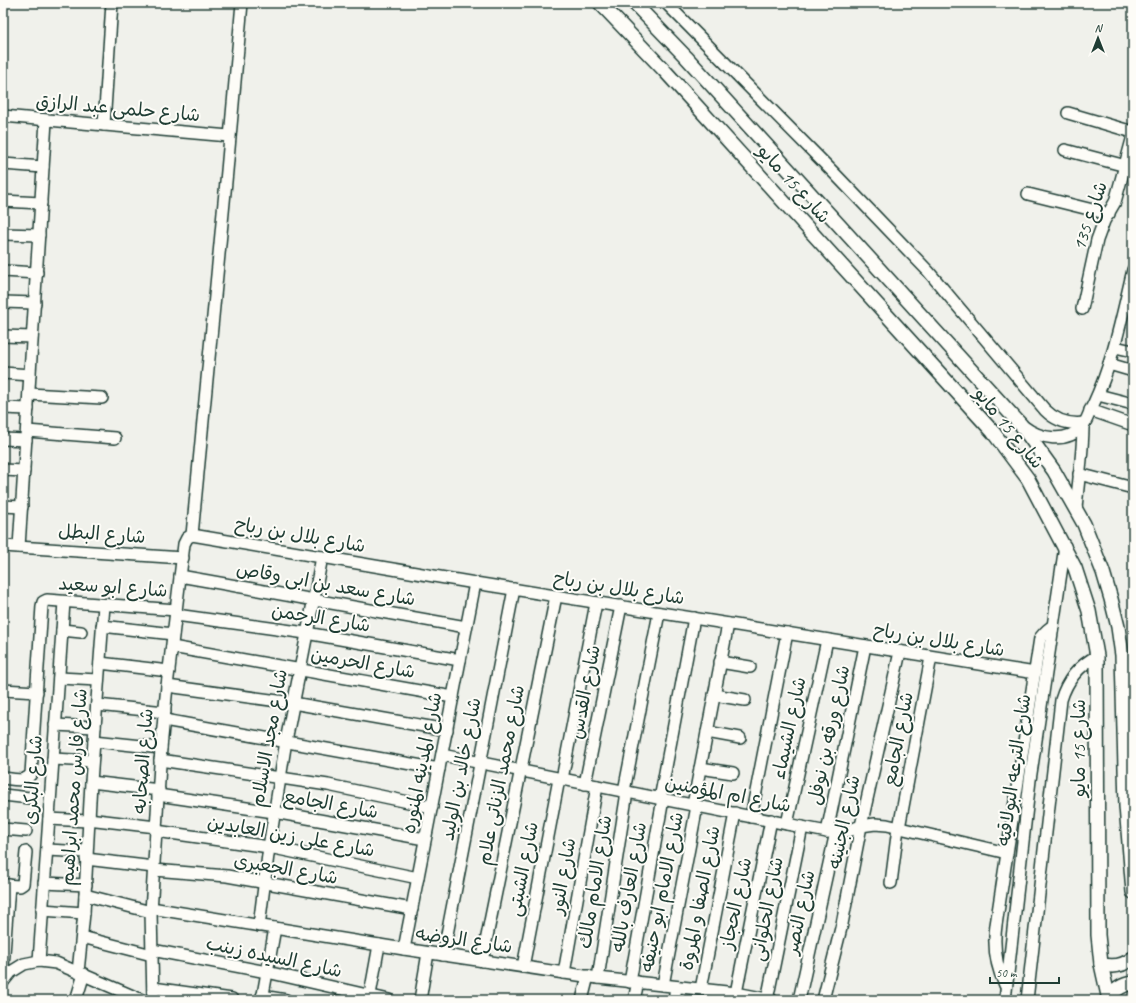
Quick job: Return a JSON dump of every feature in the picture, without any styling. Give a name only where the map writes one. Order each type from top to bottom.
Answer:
[{"type":"main road","name":"شارع 15 مايو","points":[[600,3],[664,70],[993,432],[1028,479],[1065,546],[1083,589],[1089,611],[1097,656],[1098,935],[1101,964],[1108,999]]},
{"type":"main road","name":"شارع 15 مايو","points":[[634,3],[686,57],[1022,425],[1054,471],[1076,509],[1084,524],[1103,572],[1118,627],[1122,654],[1133,892]]},
{"type":"main road","points":[[1101,964],[1117,966],[1123,965],[1133,958]]},
{"type":"main road","points":[[1108,999],[1120,986],[1133,983]]},
{"type":"street","points":[[104,125],[112,3]]},
{"type":"street","points":[[195,535],[229,136],[242,3]]},
{"type":"street","points":[[666,3],[836,174],[928,271],[1045,410],[1056,419],[1063,422],[1084,424]]},
{"type":"street","points":[[1068,113],[1133,132]]},
{"type":"street","name":"شارع حلمى عبد الرازق","points":[[3,116],[229,136]]},
{"type":"street","points":[[20,547],[46,121]]},
{"type":"street","name":"شارع 135","points":[[1082,309],[1097,240],[1104,221],[1115,202],[1133,136]]},
{"type":"street","points":[[1065,150],[1126,166]]},
{"type":"street","points":[[3,164],[43,167]]},
{"type":"street","points":[[1028,194],[1109,214]]},
{"type":"street","points":[[3,201],[41,203]]},
{"type":"street","points":[[3,234],[39,236]]},
{"type":"street","points":[[1076,509],[1084,424],[1098,395],[1115,347],[1133,270]]},
{"type":"street","points":[[3,271],[36,273]]},
{"type":"street","points":[[3,302],[34,303]]},
{"type":"street","points":[[3,336],[32,337]]},
{"type":"street","points":[[1115,347],[1133,351]]},
{"type":"street","points":[[1109,364],[1133,371]]},
{"type":"street","points":[[3,373],[30,374]]},
{"type":"street","points":[[29,394],[102,398]]},
{"type":"street","points":[[1098,395],[1133,403]]},
{"type":"street","points":[[3,408],[28,409]]},
{"type":"street","points":[[1090,410],[1133,424]]},
{"type":"street","points":[[1022,425],[1036,434],[1053,438],[1070,435],[1084,424]]},
{"type":"street","points":[[3,440],[26,435],[115,438]]},
{"type":"street","points":[[3,470],[24,471]]},
{"type":"street","points":[[1079,474],[1133,488]]},
{"type":"street","points":[[3,506],[22,507]]},
{"type":"street","name":"شارع بلال بن رباح","points":[[195,535],[475,583],[1035,673]]},
{"type":"street","name":"شارع الصحابه","points":[[153,1000],[151,910],[161,748],[184,544],[186,538],[195,535]]},
{"type":"street","name":"شارع البطل","points":[[3,546],[182,558]]},
{"type":"street","name":"شارع الترعه البولاقيه","points":[[1005,1000],[1030,780],[1065,546]]},
{"type":"street","name":"شارع مجد الاسلام","points":[[259,926],[274,812],[286,741],[322,557]]},
{"type":"street","name":"شارع سعد بن ابى وقاص","points":[[180,576],[466,627]]},
{"type":"street","name":"شارع المدينه المنوره","points":[[404,949],[475,583]]},
{"type":"street","name":"شارع خالد بن الوليد","points":[[444,955],[514,589]]},
{"type":"street","name":"شارع محمد الزناتى علام","points":[[482,961],[556,596]]},
{"type":"street","name":"شارع ابو سعيد","points":[[37,692],[42,606],[44,602],[48,600],[176,613]]},
{"type":"street","name":"شارع البكرى","points":[[39,961],[64,602]]},
{"type":"street","name":"شارع الشبتى","points":[[523,967],[596,602]]},
{"type":"street","name":"شارع فارس محمد ابراهيم","points":[[76,1000],[81,973],[88,820],[104,605]]},
{"type":"street","name":"شارع القدس","points":[[585,784],[621,606]]},
{"type":"street","name":"شارع الرحمن","points":[[176,613],[306,633],[460,660]]},
{"type":"street","name":"شارع الامام مالك","points":[[582,1000],[593,977],[625,792],[659,613]]},
{"type":"street","name":"شارع العارف بالله","points":[[634,1000],[634,982],[662,799],[694,618]]},
{"type":"street","name":"شارع الامام ابو حنيفه","points":[[663,985],[695,806],[700,768],[728,624]]},
{"type":"street","points":[[102,626],[173,634]]},
{"type":"street","points":[[1006,987],[998,968],[995,938],[1040,638],[1048,628],[1053,626]]},
{"type":"street","points":[[62,630],[81,632]]},
{"type":"street","points":[[751,816],[786,633]]},
{"type":"street","name":"شارع الشيماء","points":[[787,824],[827,640]]},
{"type":"street","name":"شارع ورقه بن نوفل","points":[[832,832],[865,646]]},
{"type":"street","name":"شارع الحرمين","points":[[172,647],[453,697]]},
{"type":"street","name":"شارع الجنينه","points":[[823,1000],[842,924],[861,826],[900,652]]},
{"type":"street","name":"شارع الترعه البولاقيه","points":[[1027,1000],[1061,700],[1067,683],[1072,676],[1083,664],[1097,656]]},
{"type":"street","name":"شارع الجامع","points":[[891,883],[898,828],[931,657]]},
{"type":"street","points":[[720,662],[750,666]]},
{"type":"street","points":[[100,663],[169,671]]},
{"type":"street","points":[[59,678],[98,680]]},
{"type":"street","points":[[167,686],[293,703],[447,730]]},
{"type":"street","points":[[3,690],[37,692],[31,774],[28,779],[23,780],[3,778]]},
{"type":"street","points":[[714,695],[745,700]]},
{"type":"street","points":[[97,705],[164,716],[286,741],[439,769]]},
{"type":"street","points":[[55,724],[95,726]]},
{"type":"street","points":[[707,732],[740,738]]},
{"type":"street","points":[[94,741],[161,748]]},
{"type":"street","name":"شارع ام المؤمنين","points":[[442,755],[802,827],[832,832],[848,831],[861,826],[875,824],[1007,853]]},
{"type":"street","points":[[53,759],[92,761]]},
{"type":"street","points":[[160,760],[328,785],[432,807]]},
{"type":"street","points":[[700,768],[733,773]]},
{"type":"street","name":"شارع الجامع","points":[[91,782],[158,792],[426,839]]},
{"type":"street","name":"شارع النور","points":[[564,973],[596,786]]},
{"type":"street","points":[[3,795],[30,798]]},
{"type":"street","name":"شارع الصفا و المروة","points":[[701,989],[735,813]]},
{"type":"street","name":"شارع على زين العابدين","points":[[49,819],[88,820],[269,847],[418,878]]},
{"type":"street","name":"شارع الحجاز","points":[[736,993],[771,820]]},
{"type":"street","name":"شارع الحلوانى","points":[[769,999],[802,827]]},
{"type":"street","points":[[3,829],[26,831]]},
{"type":"street","name":"شارع النصر","points":[[799,1000],[832,832]]},
{"type":"street","name":"شارع الجعبرى","points":[[46,850],[154,868],[227,876],[412,909]]},
{"type":"street","points":[[3,967],[6,885],[20,886],[23,884],[26,852]]},
{"type":"street","name":"شارع الروضه","points":[[44,883],[85,890],[151,910],[564,973],[701,989],[721,996],[736,993],[769,999]]},
{"type":"street","points":[[42,910],[84,913]]},
{"type":"street","points":[[275,928],[262,998],[286,1000]]},
{"type":"street","name":"شارع السيده زينب","points":[[82,937],[152,952],[267,972],[369,998],[389,1000]]},
{"type":"street","points":[[369,998],[378,945]]},
{"type":"street","points":[[420,1000],[428,953]]},
{"type":"street","points":[[3,982],[12,972],[24,964],[39,961],[56,963],[142,1000]]},
{"type":"street","points":[[674,1000],[676,987]]},
{"type":"street","points":[[153,988],[232,1000]]}]
